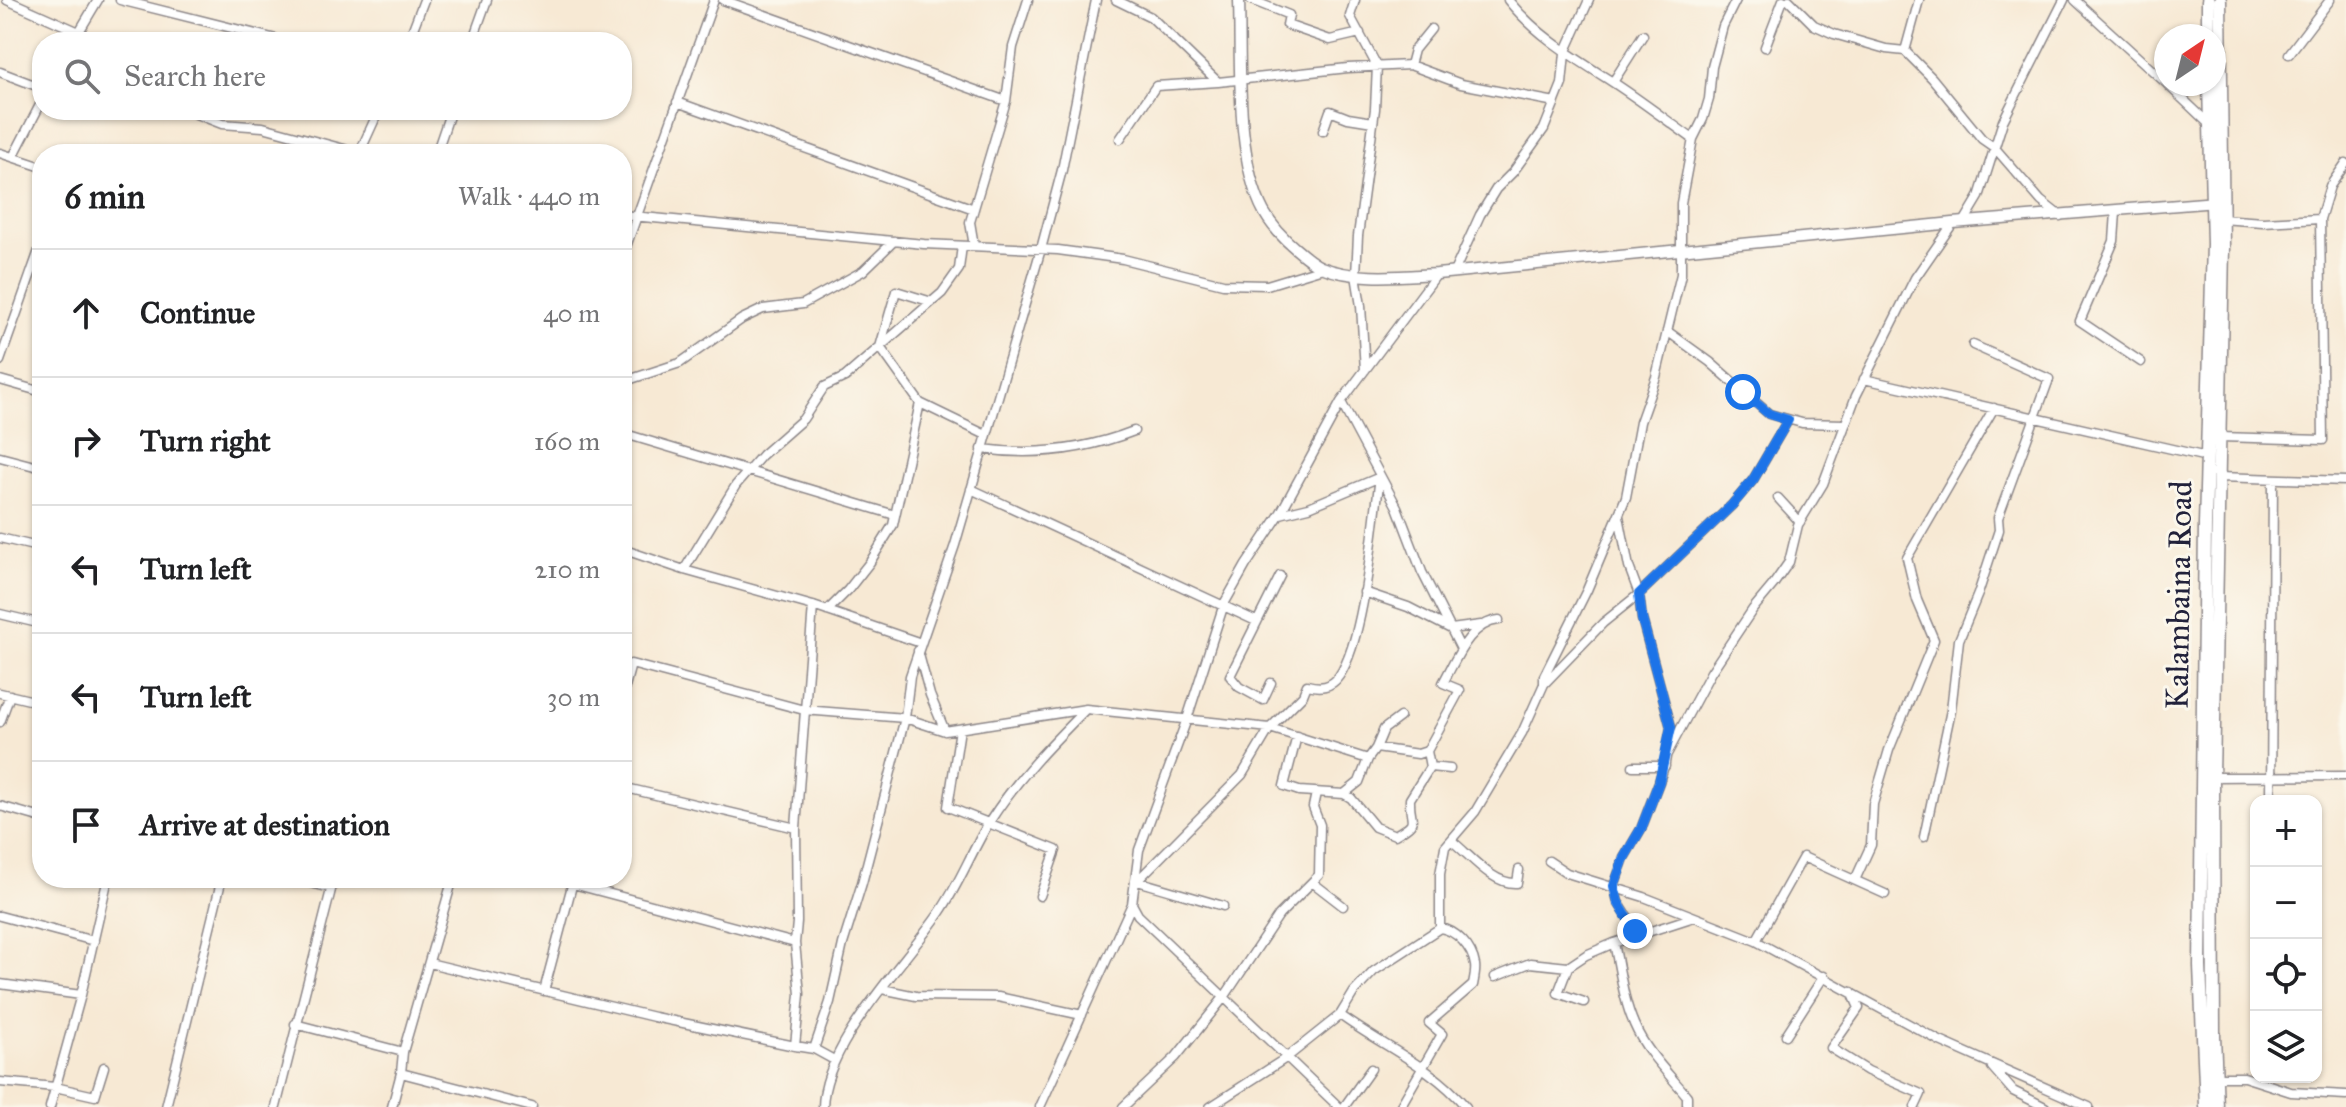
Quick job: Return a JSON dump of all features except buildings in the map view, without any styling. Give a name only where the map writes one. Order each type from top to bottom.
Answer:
[{"type":"main road","points":[[2208,0],[2208,24]]},
{"type":"main road","points":[[2216,202],[2220,0]]},
{"type":"main road","name":"Kalambaina Road","points":[[2208,1106],[2200,966],[2207,457],[2217,220],[2208,123],[2209,96]]},
{"type":"main road","points":[[2208,1106],[2215,1077],[2213,777],[2220,437],[2217,220]]},
{"type":"street","points":[[7,0],[79,32],[98,0]]},
{"type":"street","points":[[120,0],[248,32]]},
{"type":"street","points":[[412,32],[424,0]]},
{"type":"street","points":[[476,32],[487,0]]},
{"type":"street","points":[[632,226],[714,0]]},
{"type":"street","points":[[723,0],[1006,101]]},
{"type":"street","points":[[974,246],[970,222],[1006,101],[1013,47],[1028,0]]},
{"type":"street","points":[[814,1049],[830,1002],[905,718],[910,676],[955,545],[1041,249],[1062,170],[1096,0]]},
{"type":"street","points":[[1116,0],[1151,17],[1218,82]]},
{"type":"street","points":[[1239,0],[1244,129],[1251,177],[1264,212],[1288,242],[1323,268],[1356,275],[1437,274],[1959,223],[2216,202]]},
{"type":"street","points":[[1251,0],[1289,15],[1287,25],[1330,40],[1360,33]]},
{"type":"street","points":[[1355,0],[1350,16],[1377,66],[1356,275],[1365,370]]},
{"type":"street","points":[[1508,0],[1532,27],[1555,42],[1565,53],[1613,82],[1693,139]]},
{"type":"street","points":[[1454,272],[1480,215],[1496,189],[1513,172],[1544,129],[1562,84],[1565,53],[1589,0]]},
{"type":"street","points":[[1544,684],[1544,676],[1587,590],[1626,497],[1640,422],[1656,377],[1681,274],[1681,203],[1693,139],[1709,99],[1712,67],[1723,26],[1736,0]]},
{"type":"street","points":[[1765,47],[1786,0],[1814,25],[1834,34],[1886,49],[1905,51],[1960,109],[1982,139],[1995,148],[2041,201],[2061,216]]},
{"type":"street","points":[[1905,51],[1919,0]]},
{"type":"street","points":[[1667,754],[1711,672],[1789,562],[1800,522],[1823,484],[1864,379],[1915,278],[1979,197],[2003,121],[2064,0]]},
{"type":"street","points":[[2075,0],[2154,71]]},
{"type":"street","points":[[2289,54],[2330,0]]},
{"type":"street","points":[[1410,65],[1414,50],[1431,29]]},
{"type":"street","points":[[1613,82],[1643,35]]},
{"type":"street","points":[[1120,139],[1156,86],[1242,81],[1377,66],[1410,65],[1461,84],[1555,102]]},
{"type":"street","points":[[0,72],[32,84]]},
{"type":"street","points":[[2180,96],[2208,123]]},
{"type":"street","points":[[677,102],[974,209]]},
{"type":"street","points":[[1323,131],[1330,111],[1373,122]]},
{"type":"street","points":[[13,157],[32,120]]},
{"type":"street","points":[[212,120],[222,124],[263,127],[323,144]]},
{"type":"street","points":[[364,144],[374,120]]},
{"type":"street","points":[[439,144],[448,120]]},
{"type":"street","points":[[0,153],[32,164]]},
{"type":"street","points":[[2220,437],[2323,440],[2320,219],[2330,186],[2346,163]]},
{"type":"street","points":[[2116,212],[2114,241],[2080,321],[2141,362]]},
{"type":"street","points":[[632,217],[894,241],[1041,249],[1123,259],[1223,284],[1267,285],[1323,268]]},
{"type":"street","points":[[2217,220],[2263,222],[2320,219]]},
{"type":"street","points":[[632,379],[680,363],[742,319],[763,309],[803,304],[863,271],[894,241]]},
{"type":"street","points":[[684,570],[736,485],[748,471],[803,419],[824,387],[845,377],[932,302],[959,269],[962,246]]},
{"type":"street","points":[[0,361],[32,270]]},
{"type":"street","points":[[1040,1107],[1132,904],[1139,850],[1187,719],[1223,607],[1280,514],[1341,402],[1437,274]]},
{"type":"street","points":[[880,347],[896,291],[932,302]]},
{"type":"street","points":[[1667,331],[1710,362],[1769,414],[1788,420],[1845,424]]},
{"type":"street","points":[[1924,837],[1951,710],[1959,640],[1978,594],[1999,530],[1998,518],[2049,379],[1973,345]]},
{"type":"street","points":[[880,347],[920,403],[986,435]]},
{"type":"street","points":[[1864,379],[2207,457]]},
{"type":"street","points":[[0,380],[32,389]]},
{"type":"street","points":[[1341,402],[1397,507],[1422,572],[1461,649]]},
{"type":"street","points":[[827,611],[870,562],[893,525],[920,403]]},
{"type":"street","points":[[1855,880],[1871,845],[1873,804],[1889,750],[1934,640],[1917,600],[1907,558],[1994,408]]},
{"type":"street","points":[[1440,928],[1440,874],[1445,847],[1475,812],[1522,733],[1544,684],[1603,623],[1639,594],[1732,505],[1753,480],[1788,420]]},
{"type":"street","points":[[982,449],[1011,453],[1050,452],[1117,438],[1134,431]]},
{"type":"street","points":[[632,436],[895,515]]},
{"type":"street","points":[[0,457],[32,465]]},
{"type":"street","points":[[1280,514],[1309,507],[1380,477]]},
{"type":"street","points":[[1137,881],[1242,775],[1270,728],[1303,695],[1307,685],[1327,687],[1338,677],[1354,636],[1364,592],[1380,477]]},
{"type":"street","points":[[2218,477],[2346,481]]},
{"type":"street","points":[[2271,795],[2273,479]]},
{"type":"street","points":[[971,489],[1256,621]]},
{"type":"street","points":[[1778,498],[1800,522]]},
{"type":"street","points":[[1619,516],[1629,567],[1639,594],[1642,619],[1671,727],[1665,766],[1641,829],[1624,858],[1614,886],[1618,902],[1639,935]]},
{"type":"street","points":[[0,538],[32,546]]},
{"type":"street","points":[[632,552],[813,606],[920,647]]},
{"type":"street","points":[[1271,683],[1263,700],[1239,687],[1230,676],[1280,576]]},
{"type":"street","points":[[1364,592],[1408,607],[1451,629],[1499,620]]},
{"type":"street","points":[[795,1046],[800,994],[795,943],[796,828],[813,606]]},
{"type":"street","points":[[0,614],[32,622]]},
{"type":"street","points":[[1297,736],[1284,786],[1299,791],[1344,794],[1375,827],[1395,835],[1412,824],[1410,799],[1430,767],[1427,751],[1460,690],[1443,683],[1461,649],[1482,625]]},
{"type":"street","points":[[920,647],[930,695],[945,731]]},
{"type":"street","points":[[632,665],[804,710],[905,718],[945,731],[1086,709],[1270,728],[1368,759]]},
{"type":"street","points":[[0,693],[32,700]]},
{"type":"street","points":[[0,722],[10,695]]},
{"type":"street","points":[[823,1107],[823,1092],[834,1060],[882,989],[941,912],[989,823],[1033,762],[1086,709]]},
{"type":"street","points":[[1344,794],[1359,782],[1384,729],[1400,717]]},
{"type":"street","points":[[960,729],[948,807],[1056,850],[1040,896]]},
{"type":"street","points":[[1376,748],[1418,754],[1427,751]]},
{"type":"street","points":[[1633,766],[1665,766]]},
{"type":"street","points":[[1430,767],[1450,769]]},
{"type":"street","points":[[2213,777],[2346,776]]},
{"type":"street","points":[[632,789],[796,828]]},
{"type":"street","points":[[1123,1107],[1176,1057],[1225,996],[1279,915],[1319,875],[1320,825],[1313,807],[1316,793]]},
{"type":"street","points":[[0,806],[32,815]]},
{"type":"street","points":[[1452,841],[1492,875],[1509,884],[1517,883],[1519,870]]},
{"type":"street","points":[[1756,941],[1803,857],[1885,894]]},
{"type":"street","points":[[1549,861],[1567,873],[1614,886],[1756,941],[1940,1041],[2089,1107]]},
{"type":"street","points":[[1137,881],[1223,906]]},
{"type":"street","points":[[1312,882],[1343,906]]},
{"type":"street","points":[[50,1107],[106,888]]},
{"type":"street","points":[[166,1107],[220,888]]},
{"type":"street","points":[[276,1107],[331,888]]},
{"type":"street","points":[[395,1106],[403,1052],[450,888]]},
{"type":"street","points":[[544,991],[571,888]]},
{"type":"street","points":[[598,888],[795,943]]},
{"type":"street","points":[[1132,904],[1138,915],[1286,1058],[1342,1107],[1371,1069]]},
{"type":"street","points":[[0,916],[94,941]]},
{"type":"street","points":[[1584,1002],[1558,993],[1568,967],[1614,943],[1695,917]]},
{"type":"street","points":[[1210,1107],[1286,1058],[1340,1015],[1354,992],[1374,971],[1440,928],[1451,930],[1463,941],[1476,965],[1473,985],[1429,1023],[1442,1034],[1400,1107]]},
{"type":"street","points":[[1614,943],[1626,1001],[1635,1027],[1655,1059],[1687,1096],[1687,1107]]},
{"type":"street","points":[[429,963],[814,1049],[834,1060]]},
{"type":"street","points":[[1495,977],[1530,963],[1568,967]]},
{"type":"street","points":[[1786,1035],[1824,976]]},
{"type":"street","points":[[0,984],[81,995]]},
{"type":"street","points":[[882,989],[916,996],[998,997],[1082,1015]]},
{"type":"street","points":[[1851,991],[1859,1008],[1831,1048],[1868,1071],[1921,1094],[1915,1107]]},
{"type":"street","points":[[1340,1015],[1424,1068],[1450,1088],[1466,1107]]},
{"type":"street","points":[[295,1024],[403,1052]]},
{"type":"street","points":[[1989,1064],[2013,1091],[2045,1107]]},
{"type":"street","points":[[0,1082],[55,1087],[95,1096],[104,1067]]},
{"type":"street","points":[[401,1073],[532,1107]]},
{"type":"street","points":[[2215,1077],[2244,1077],[2286,1091],[2346,1095]]},
{"type":"street","points":[[2283,1083],[2286,1091]]},
{"type":"street","points":[[476,1107],[480,1094]]},
{"type":"route","points":[[1635,931],[1618,902],[1614,886],[1659,782],[1671,727],[1642,619],[1639,594],[1732,505],[1753,480],[1779,439],[1788,420],[1769,414],[1743,392]]}]
